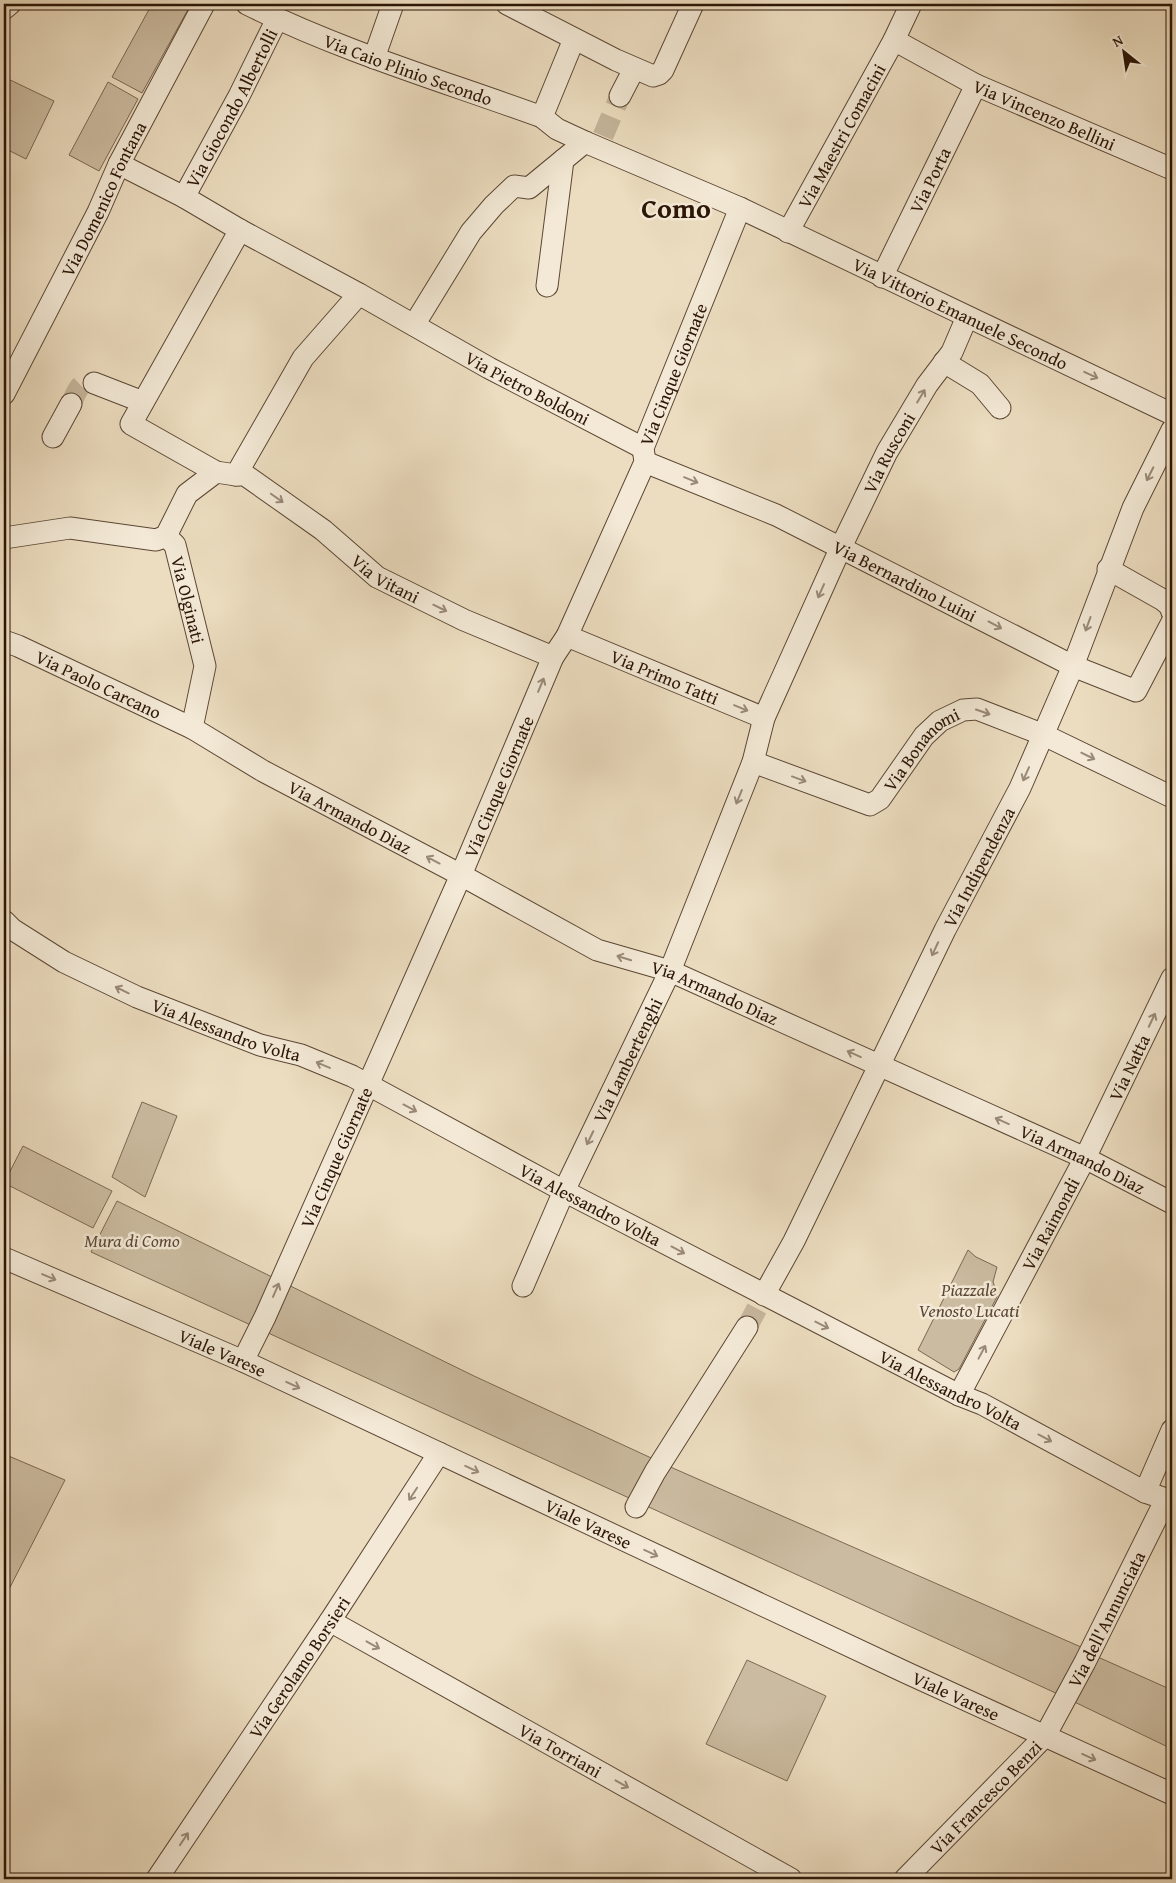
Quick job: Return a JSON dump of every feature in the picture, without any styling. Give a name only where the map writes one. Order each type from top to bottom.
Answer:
[{"type":"street","points":[[4,9],[10,4]]},
{"type":"street","name":"Via Domenico Fontana","points":[[4,394],[97,192],[119,164],[204,4]]},
{"type":"street","name":"Via Caio Plinio Secondo","points":[[247,4],[277,18],[377,50],[542,118],[744,210]]},
{"type":"street","points":[[377,50],[393,4]]},
{"type":"street","points":[[507,4],[634,69],[653,76],[663,70],[693,4]]},
{"type":"street","name":"Via Maestri Comacini","points":[[788,232],[894,40],[911,4]]},
{"type":"street","name":"Via Giocondo Albertolli","points":[[184,197],[239,96],[277,18]]},
{"type":"street","points":[[542,118],[574,39]]},
{"type":"street","name":"Via Vincenzo Bellini","points":[[894,40],[976,85],[1172,170]]},
{"type":"street","points":[[620,96],[634,69]]},
{"type":"street","name":"Via Porta","points":[[882,277],[976,85]]},
{"type":"street","points":[[414,325],[470,232],[494,205],[514,186],[529,188],[588,140]]},
{"type":"street","points":[[546,286],[563,160]]},
{"type":"street","name":"Via Pietro Boldoni","points":[[119,164],[184,197],[489,368],[647,446]]},
{"type":"street","name":"Via Vittorio Emanuele Secondo","points":[[744,210],[1172,414]]},
{"type":"street","name":"Via Cinque Giornate","points":[[242,1361],[265,1317],[461,875],[553,657],[567,636],[647,446],[712,275],[744,210]]},
{"type":"street","points":[[94,383],[143,402],[240,230]]},
{"type":"street","points":[[4,538],[70,528],[156,540],[166,536],[186,494],[226,473],[303,358],[359,294]]},
{"type":"street","name":"Via Rusconi","points":[[764,718],[841,547],[887,452],[927,385],[952,352],[967,317]]},
{"type":"street","points":[[944,362],[980,384],[1000,408]]},
{"type":"street","name":"Via Vitani","points":[[143,402],[131,424],[226,473],[245,475],[323,530],[377,577],[464,620],[553,657]]},
{"type":"street","points":[[53,437],[71,404]]},
{"type":"street","name":"Via Indipendenza","points":[[764,1295],[794,1241],[945,930],[1020,788],[1073,666],[1133,508],[1172,430]]},
{"type":"street","name":"Via Bernardino Luini","points":[[647,446],[776,515],[1073,666],[1136,691],[1172,622]]},
{"type":"street","name":"Via Olginati","points":[[166,536],[175,545],[205,666],[192,728]]},
{"type":"street","points":[[1108,570],[1163,600],[1170,606],[1172,612]]},
{"type":"street","name":"Via Primo Tatti","points":[[567,636],[764,718]]},
{"type":"street","name":"Via Paolo Carcano","points":[[4,641],[192,728],[263,771]]},
{"type":"street","name":"Via Bonanomi","points":[[753,762],[870,805],[880,799],[924,736],[940,721],[963,710],[976,709],[1044,735]]},
{"type":"street","name":"Via Lambertenghi","points":[[523,1286],[564,1190],[670,971],[753,762],[764,718]]},
{"type":"street","points":[[1044,735],[1172,797]]},
{"type":"street","name":"Via Armando Diaz","points":[[263,771],[461,875],[597,950],[670,971],[1085,1158],[1172,1203]]},
{"type":"street","name":"Via Alessandro Volta","points":[[4,921],[12,929],[64,962],[137,997],[260,1046],[301,1055],[352,1076],[367,1086],[764,1295],[960,1395],[982,1404],[1145,1492],[1169,1499]]},
{"type":"street","name":"Via Natta","points":[[1085,1158],[1172,978]]},
{"type":"street","name":"Via Raimondi","points":[[960,1395],[1085,1158]]},
{"type":"street","name":"Viale Varese","points":[[4,1258],[242,1361],[1172,1794]]},
{"type":"street","points":[[636,1507],[655,1472],[747,1327]]},
{"type":"street","points":[[1145,1492],[1172,1430]]},
{"type":"street","name":"Via Gerolamo Borsieri","points":[[157,1879],[330,1621],[439,1453]]},
{"type":"street","name":"Via dell'Annunciata","points":[[1045,1736],[1169,1499]]},
{"type":"street","name":"Via Torriani","points":[[330,1621],[791,1879]]},
{"type":"street","name":"Via Francesco Benzi","points":[[905,1879],[1045,1736]]},
{"type":"green space","points":[[152,4],[191,4],[142,93],[112,77]]},
{"type":"green space","points":[[4,77],[54,101],[26,159],[4,148]]},
{"type":"green space","points":[[108,82],[138,99],[99,171],[69,155]]},
{"type":"green space","points":[[142,1102],[177,1116],[145,1197],[112,1177]]},
{"type":"green space","points":[[23,1146],[112,1191],[93,1228],[4,1183]]},
{"type":"green space","name":"Mura di Como","points":[[117,1201],[474,1376],[675,1469],[1081,1647],[1100,1658],[1172,1690],[1172,1749],[1060,1695],[91,1252]]},
{"type":"green space","name":"Piazzale Venosto Lucati","points":[[968,1250],[976,1257],[997,1267],[993,1282],[998,1295],[959,1369],[954,1372],[918,1350]]},
{"type":"green space","points":[[4,1454],[65,1480],[4,1599]]},
{"type":"green space","points":[[747,1660],[826,1696],[787,1781],[706,1744]]},
{"type":"tunnel","points":[[603,136],[620,96]]},
{"type":"tunnel","points":[[71,404],[81,385],[89,382],[94,383]]},
{"type":"tunnel","points":[[747,1327],[764,1295]]},
{"type":"district","name":"Como","points":[[676,207]]}]
